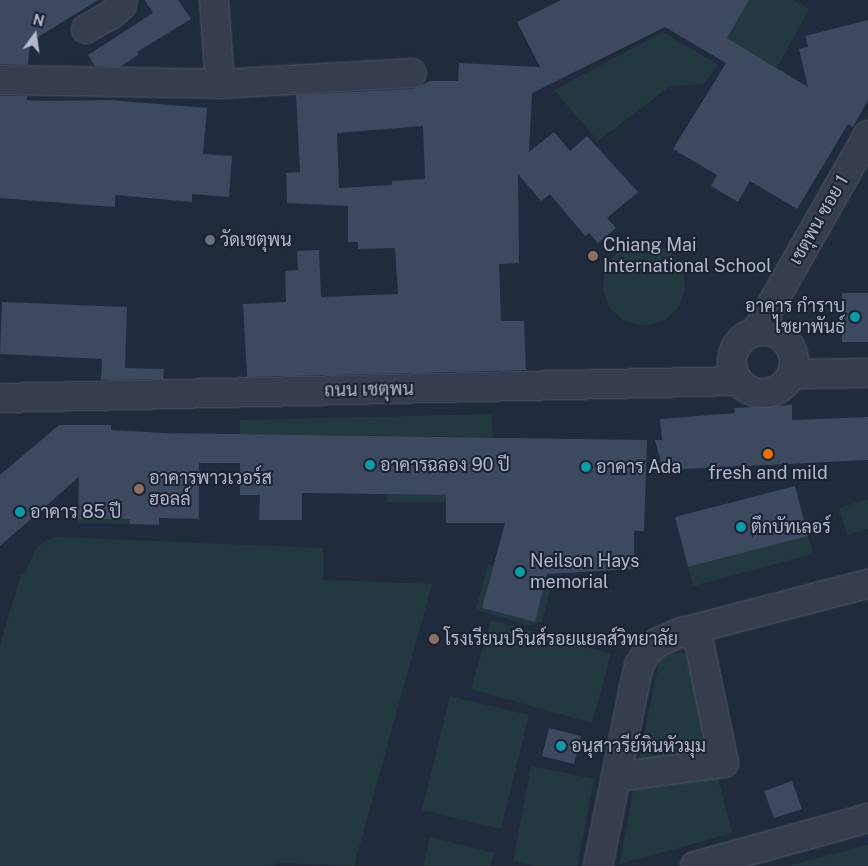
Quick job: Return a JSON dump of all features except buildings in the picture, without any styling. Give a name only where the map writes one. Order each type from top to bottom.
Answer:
[{"type":"street","points":[[86,29],[112,14],[122,6],[123,0]]},
{"type":"street","points":[[214,0],[220,84]]},
{"type":"street","points":[[0,80],[220,84],[412,73]]},
{"type":"street","name":"เชตุพน ซอย 1","points":[[756,332],[868,134]]},
{"type":"street","points":[[756,332],[772,332],[788,344],[794,364],[792,374],[786,383],[769,393],[748,390],[738,381],[732,366],[732,356],[742,339],[756,332]]},
{"type":"street","points":[[792,374],[868,373]]},
{"type":"street","name":"ถนน เชตุพน","points":[[0,398],[738,381]]},
{"type":"street","points":[[599,863],[639,666],[647,652],[658,642],[682,632],[868,584]]},
{"type":"street","points":[[616,777],[724,763],[698,638],[682,632]]},
{"type":"street","points":[[695,866],[868,818]]},
{"type":"green space","points":[[749,0],[793,0],[809,9],[777,68],[727,38]]},
{"type":"green space","points":[[663,32],[718,65],[704,84],[670,86],[598,141],[554,90]]},
{"type":"green space","points":[[644,243],[660,246],[673,255],[682,268],[685,284],[682,300],[673,313],[660,322],[644,325],[628,322],[615,313],[606,300],[603,284],[606,268],[615,255],[628,246]]},
{"type":"green space","points":[[491,414],[493,437],[240,434],[240,420]]},
{"type":"green space","points":[[387,494],[446,495],[446,502],[386,502]]},
{"type":"green space","points":[[868,499],[868,529],[847,535],[839,508]]},
{"type":"green space","points":[[78,519],[130,519],[130,524],[78,523]]},
{"type":"green space","points":[[808,536],[813,554],[693,586],[688,567]]},
{"type":"green space","points":[[58,537],[323,548],[323,580],[432,584],[354,866],[279,863],[271,866],[0,866],[0,645],[21,575],[24,575],[36,549],[45,541]]},
{"type":"green space","points":[[488,564],[493,566],[482,608],[534,622],[547,577],[553,579],[542,622],[528,625],[476,610]]},
{"type":"green space","points":[[491,620],[611,654],[592,723],[471,689]]},
{"type":"green space","points":[[661,652],[685,653],[711,750],[638,764]]},
{"type":"green space","points":[[450,696],[529,715],[501,829],[422,810]]},
{"type":"green space","points":[[531,766],[594,779],[577,866],[536,866],[513,861]]},
{"type":"green space","points":[[718,778],[732,833],[620,864],[633,790]]},
{"type":"green space","points":[[430,837],[494,853],[490,866],[423,866]]},
{"type":"green space","points":[[868,845],[868,866],[788,866]]},
{"type":"place","name":"วัดเชตุพน","points":[[210,240]]},
{"type":"place","name":"Chiang Mai International School","points":[[593,256]]},
{"type":"place","name":"อาคาร กำราบ ไชยาพันธ์","points":[[855,317]]},
{"type":"place","name":"fresh and mild","points":[[768,454]]},
{"type":"place","name":"อาคารฉลอง 90 ปี","points":[[370,465]]},
{"type":"place","name":"อาคาร Ada","points":[[586,467]]},
{"type":"place","name":"อาคารพาวเวอร์ส ฮอลล์","points":[[139,489]]},
{"type":"place","name":"อาคาร 85 ปี","points":[[20,512]]},
{"type":"place","name":"ตึกบัทเลอร์","points":[[741,527]]},
{"type":"place","name":"Neilson Hays memorial","points":[[520,572]]},
{"type":"place","name":"โรงเรียนปรินส์รอยแยลส์วิทยาลัย","points":[[434,639]]},
{"type":"place","name":"อนุสาวรีย์หินหัวมุม","points":[[561,746]]}]
